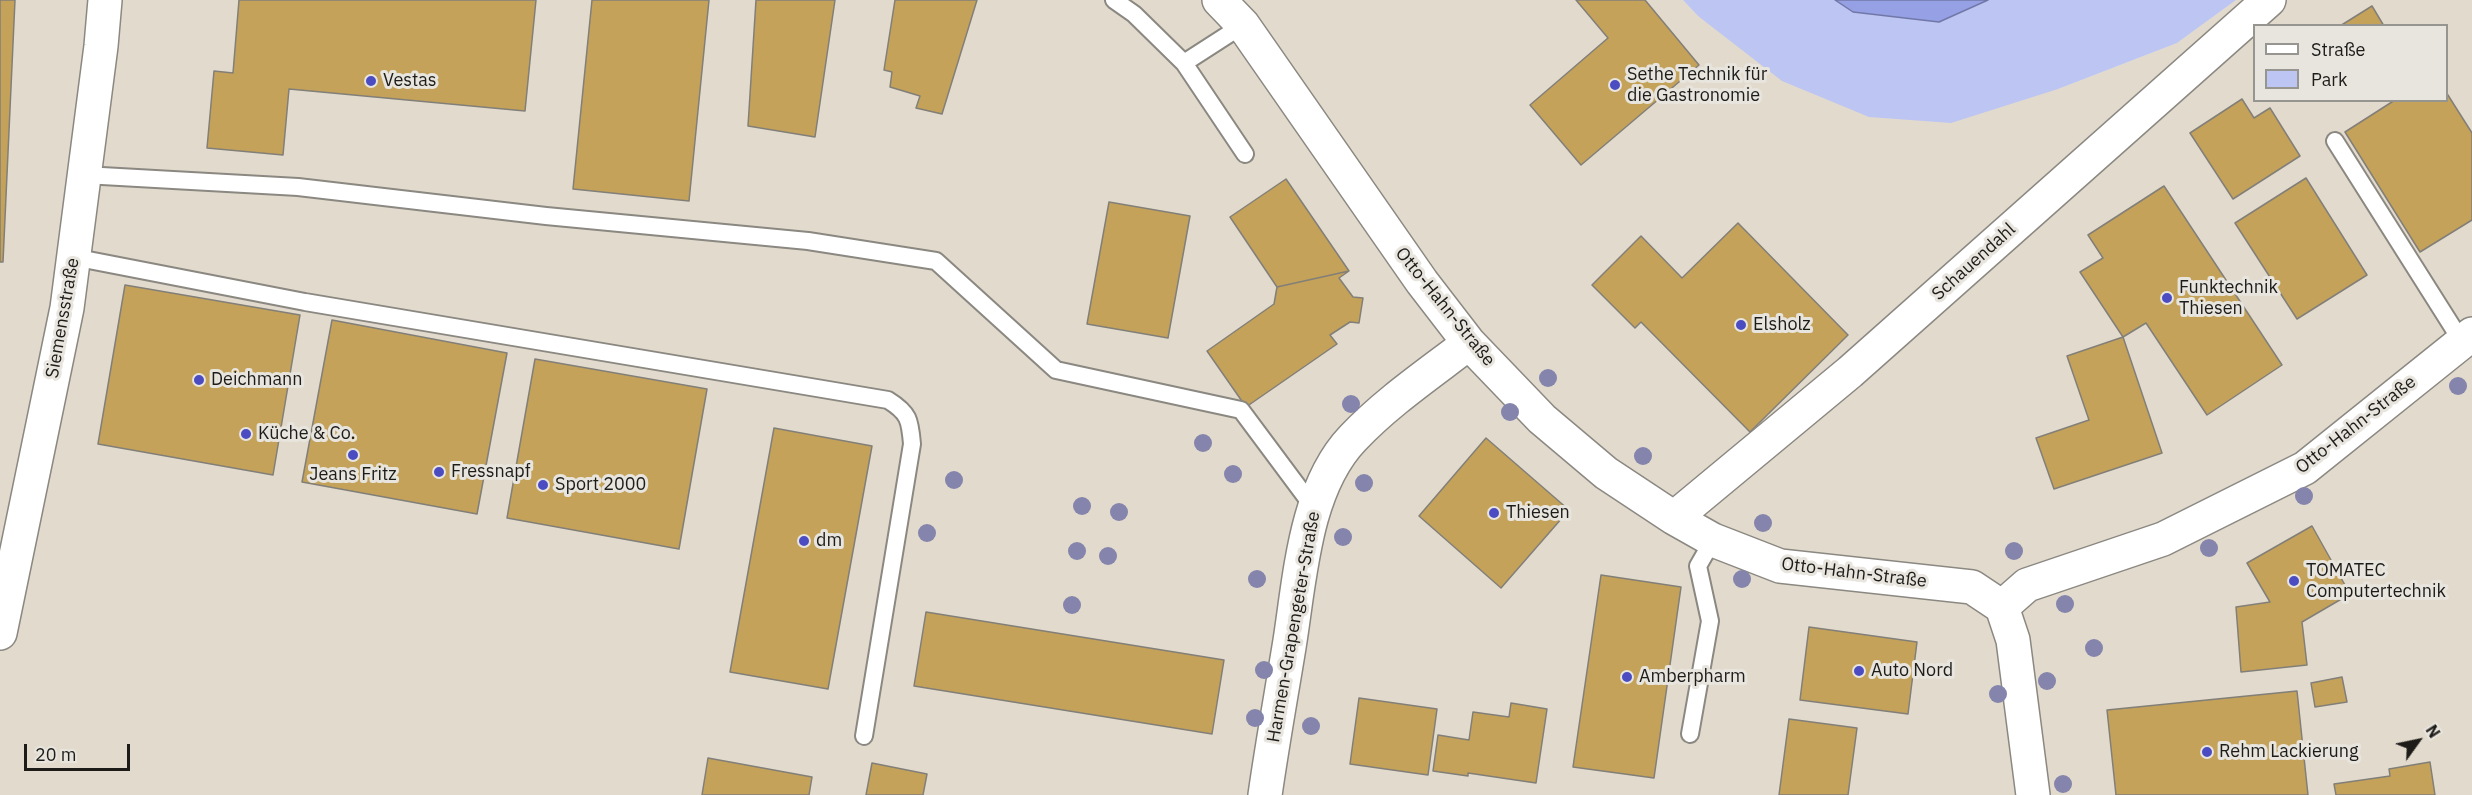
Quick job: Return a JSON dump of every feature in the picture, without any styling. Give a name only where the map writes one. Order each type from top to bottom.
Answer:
[{"type":"street","name":"Siemensstraße","points":[[0,633],[65,320],[105,0]]},
{"type":"street","name":"Otto-Hahn-Straße","points":[[1219,0],[1243,25],[1397,247],[1469,343],[1542,419],[1606,473],[1674,518],[1713,540],[1780,566],[1972,587],[2002,608],[2027,585],[2163,539],[2305,468],[2467,338]]},
{"type":"street","name":"Schauendahl","points":[[1674,518],[1850,372],[2269,0]]},
{"type":"street","name":"Harmen-Grapengeter-Straße","points":[[1264,795],[1304,554],[1314,508],[1331,470],[1352,439],[1392,403],[1469,343]]},
{"type":"street","points":[[2002,608],[2013,640],[2033,795]]},
{"type":"lane","points":[[1114,0],[1134,14],[1184,63],[1245,154]]},
{"type":"lane","points":[[1184,63],[1243,25]]},
{"type":"lane","points":[[2335,141],[2467,338]]},
{"type":"lane","points":[[84,175],[298,187],[546,216],[808,241],[936,261],[1056,370],[1241,410],[1314,508]]},
{"type":"lane","points":[[73,257],[305,302],[888,400],[902,409],[911,422],[912,444],[864,736]]},
{"type":"lane","points":[[1690,734],[1710,621],[1698,566],[1713,540]]},
{"type":"shaded area","points":[[0,0],[1202,0],[1222,19],[1246,0],[1683,0],[1698,16],[2058,89],[2177,43],[2236,0],[2472,0],[2472,795],[0,795]]},
{"type":"shaded area","points":[[1835,0],[1988,0],[1939,22],[1853,12]]},
{"type":"green space","points":[[1683,0],[1835,0],[1853,12],[1939,22],[1988,0],[2236,0],[2177,43],[2058,89],[1951,123],[1869,117],[1782,81],[1698,16]]},
{"type":"building","points":[[0,0],[15,0],[3,262],[0,262]]},
{"type":"building","name":"Vestas","points":[[239,0],[536,0],[525,111],[289,89],[283,155],[207,148],[214,71],[233,73]]},
{"type":"building","points":[[592,0],[709,0],[689,201],[573,189]]},
{"type":"building","points":[[756,0],[835,0],[815,137],[748,126]]},
{"type":"building","points":[[895,0],[977,0],[942,114],[916,108],[920,96],[890,87],[892,72],[884,70]]},
{"type":"building","name":"Sethe Technik für die Gastronomie","points":[[1576,0],[1645,0],[1699,65],[1581,165],[1530,105],[1608,38]]},
{"type":"building","points":[[2372,6],[2383,24],[2343,24]]},
{"type":"building","points":[[2448,95],[2472,133],[2472,220],[2420,252],[2345,132],[2392,102],[2448,102]]},
{"type":"building","points":[[2242,99],[2254,118],[2270,108],[2300,156],[2233,199],[2190,133]]},
{"type":"building","points":[[2306,178],[2367,275],[2297,319],[2235,223]]},
{"type":"building","points":[[1286,179],[1349,271],[1277,287],[1230,217]]},
{"type":"building","name":"Funktechnik Thiesen","points":[[2164,186],[2282,365],[2207,415],[2146,323],[2123,337],[2080,272],[2103,258],[2088,235]]},
{"type":"building","points":[[1109,202],[1190,216],[1168,338],[1087,324]]},
{"type":"building","name":"Elsholz","points":[[1738,223],[1848,335],[1750,432],[1641,322],[1635,328],[1592,285],[1641,236],[1682,278]]},
{"type":"building","points":[[1349,271],[1339,278],[1353,297],[1363,298],[1359,323],[1350,322],[1330,335],[1337,344],[1246,407],[1207,351],[1274,304],[1277,287]]},
{"type":"building","name":"Deichmann","points":[[125,285],[300,315],[273,475],[98,444]]},
{"type":"building","points":[[332,320],[507,353],[477,514],[302,482]]},
{"type":"building","points":[[2123,337],[2162,453],[2054,489],[2036,438],[2089,420],[2067,356]]},
{"type":"building","points":[[535,359],[707,389],[679,549],[507,518]]},
{"type":"building","name":"dm","points":[[774,428],[872,446],[828,689],[730,672]]},
{"type":"building","name":"Thiesen","points":[[1486,438],[1569,510],[1501,588],[1419,516]]},
{"type":"building","points":[[2312,526],[2350,594],[2302,622],[2307,665],[2241,672],[2236,607],[2270,602],[2247,563]]},
{"type":"building","name":"Amberpharm","points":[[1601,575],[1681,587],[1654,778],[1573,767]]},
{"type":"building","points":[[926,612],[1224,660],[1212,734],[914,686]]},
{"type":"building","name":"Auto Nord","points":[[1809,627],[1917,642],[1908,714],[1800,700]]},
{"type":"building","points":[[2342,677],[2347,702],[2315,707],[2311,683]]},
{"type":"building","name":"Rehm Lackierung","points":[[2297,691],[2308,795],[2116,795],[2107,710]]},
{"type":"building","points":[[1359,698],[1437,709],[1428,775],[1350,764]]},
{"type":"building","points":[[1511,703],[1547,709],[1536,783],[1468,773],[1468,776],[1433,771],[1438,735],[1469,740],[1473,712],[1509,717]]},
{"type":"building","points":[[1789,719],[1857,728],[1848,795],[1779,795]]},
{"type":"building","points":[[708,758],[812,777],[809,795],[702,795]]},
{"type":"building","points":[[2430,762],[2435,795],[2336,795],[2334,784],[2390,776],[2389,769]]},
{"type":"building","points":[[872,763],[927,774],[923,795],[866,795]]},
{"type":"place","name":"Vestas","points":[[371,81]]},
{"type":"place","name":"Sethe Technik für die Gastronomie","points":[[1615,85]]},
{"type":"place","name":"Funktechnik Thiesen","points":[[2167,298]]},
{"type":"place","name":"Elsholz","points":[[1741,325]]},
{"type":"place","name":"Deichmann","points":[[199,380]]},
{"type":"place","name":"Küche & Co.","points":[[246,434]]},
{"type":"place","name":"Jeans Fritz","points":[[353,455]]},
{"type":"place","name":"Fressnapf","points":[[439,472]]},
{"type":"place","name":"Sport 2000","points":[[543,485]]},
{"type":"place","name":"Thiesen","points":[[1494,513]]},
{"type":"place","name":"dm","points":[[804,541]]},
{"type":"place","name":"TOMATEC Computertechnik","points":[[2294,581]]},
{"type":"place","name":"Auto Nord","points":[[1859,671]]},
{"type":"place","name":"Amberpharm","points":[[1627,677]]},
{"type":"place","name":"Rehm Lackierung","points":[[2207,752]]}]
